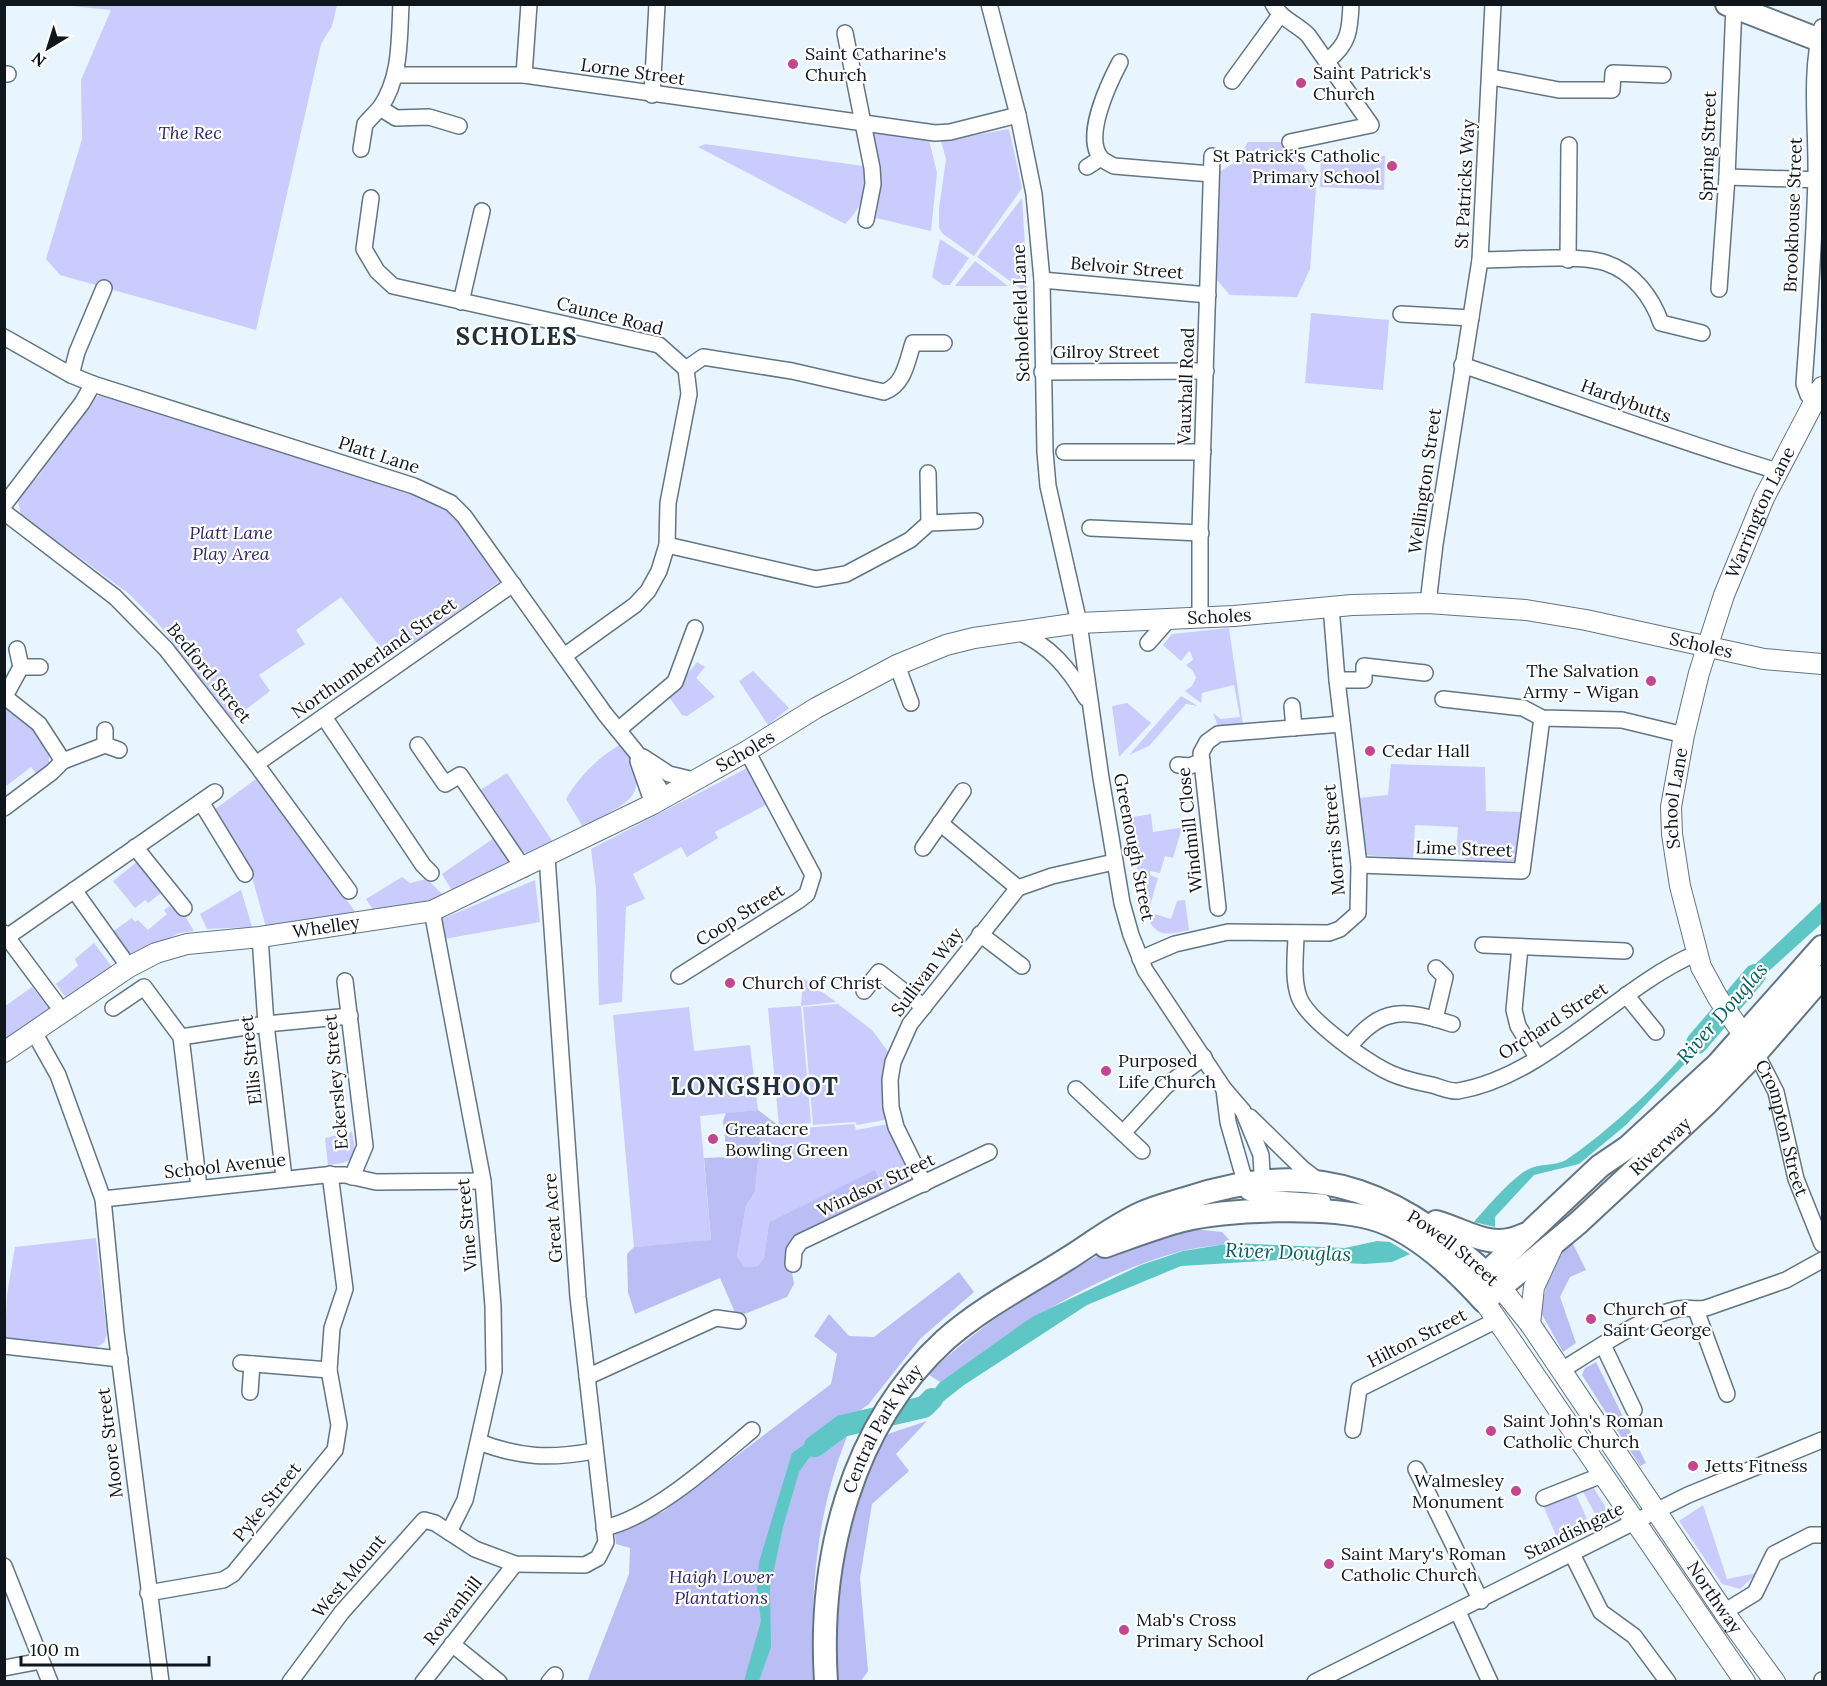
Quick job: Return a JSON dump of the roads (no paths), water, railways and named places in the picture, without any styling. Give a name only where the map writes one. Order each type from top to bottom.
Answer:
[{"type":"highway","points":[[1731,5],[1821,36]]},
{"type":"highway","name":"Riverway","points":[[1488,1294],[1532,1231],[1600,1166],[1628,1147],[1718,1064],[1822,947]]},
{"type":"highway","name":"Riverway","points":[[1488,1294],[1554,1244],[1700,1110],[1756,1053],[1822,977]]},
{"type":"highway","name":"Powell Street","points":[[1259,1194],[1296,1179],[1321,1182],[1378,1199],[1435,1233],[1488,1294]]},
{"type":"highway","name":"Central Park Way","points":[[826,1682],[826,1629],[834,1556],[843,1509],[854,1474],[871,1436],[892,1400],[927,1358],[962,1326],[1140,1214],[1217,1189],[1259,1194]]},
{"type":"highway","name":"Powell Street","points":[[1259,1194],[1318,1212],[1371,1218],[1435,1233]]},
{"type":"highway","name":"Central Park Way","points":[[1072,1256],[1259,1194]]},
{"type":"highway","name":"Riverway","points":[[1435,1233],[1504,1243],[1532,1231]]},
{"type":"main road","name":"Warrington Lane","points":[[1708,645],[1738,559],[1777,471],[1819,393]]},
{"type":"main road","name":"Scholes","points":[[659,800],[747,751],[816,708],[897,665],[946,645],[1015,630],[1079,623],[1200,617],[1331,606],[1428,603],[1526,610],[1708,645],[1764,659],[1822,664]]},
{"type":"main road","name":"School Lane","points":[[1697,952],[1680,886],[1671,827],[1673,790],[1684,735],[1708,645]]},
{"type":"main road","name":"Whelley","points":[[4,1052],[34,1034],[129,967],[156,953],[187,944],[260,937],[432,911],[524,869],[659,800]]},
{"type":"main road","name":"Crompton Street","points":[[1697,952],[1707,981],[1756,1053]]},
{"type":"main road","points":[[1530,1324],[1534,1287],[1554,1244]]},
{"type":"main road","name":"Powell Street","points":[[1488,1294],[1530,1324],[1658,1510]]},
{"type":"main road","name":"Powell Street","points":[[1488,1294],[1602,1475],[1635,1523]]},
{"type":"main road","name":"Northway","points":[[1658,1510],[1724,1612],[1775,1682]]},
{"type":"main road","name":"Northway","points":[[1635,1523],[1745,1682]]},
{"type":"street","points":[[361,149],[365,124],[390,93],[397,75],[401,4]]},
{"type":"street","points":[[524,75],[529,4]]},
{"type":"street","points":[[652,95],[657,4]]},
{"type":"street","name":"Scholefield Lane","points":[[989,4],[1018,115],[1034,194],[1042,280],[1042,372],[1048,486],[1079,623]]},
{"type":"street","points":[[1328,60],[1347,42],[1350,33],[1352,4]]},
{"type":"street","name":"St Patricks Way","points":[[1462,365],[1480,260],[1493,4]]},
{"type":"street","name":"Spring Street","points":[[1719,289],[1727,177],[1731,5]]},
{"type":"street","points":[[1232,81],[1277,10],[1300,27],[1328,60],[1371,125],[1290,142]]},
{"type":"street","points":[[845,33],[873,176],[866,220]]},
{"type":"street","name":"Brookhouse Street","points":[[1819,393],[1808,394],[1804,384],[1819,179],[1821,36]]},
{"type":"street","points":[[1120,62],[1106,77],[1095,132],[1096,146],[1101,158],[1114,166],[1211,174]]},
{"type":"street","points":[[1491,77],[1559,90],[1612,90],[1613,73],[1663,75]]},
{"type":"street","name":"Lorne Street","points":[[397,75],[524,75],[652,95],[942,133],[1018,115]]},
{"type":"street","points":[[380,108],[396,118],[429,117],[459,126]]},
{"type":"street","points":[[1568,260],[1569,145]]},
{"type":"street","name":"Vauxhall Road","points":[[1200,617],[1212,156]]},
{"type":"street","points":[[1087,167],[1101,158]]},
{"type":"street","points":[[1727,177],[1819,179]]},
{"type":"street","name":"Caunce Road","points":[[371,198],[364,249],[377,272],[393,286],[659,345],[686,369]]},
{"type":"street","points":[[461,302],[482,211]]},
{"type":"street","points":[[1480,260],[1568,260],[1606,263],[1634,278],[1655,308],[1661,323],[1702,333]]},
{"type":"street","name":"Belvoir Street","points":[[1042,280],[1208,295]]},
{"type":"street","points":[[71,375],[77,352],[104,288]]},
{"type":"street","points":[[1401,314],[1471,318]]},
{"type":"street","name":"Platt Lane","points":[[4,337],[71,375],[93,384],[414,486],[451,503],[464,516],[636,752],[659,800]]},
{"type":"street","points":[[564,656],[635,606],[648,591],[659,571],[667,545],[668,503],[689,394],[686,369],[703,357],[792,371],[884,392],[893,389],[902,376],[913,343],[944,343]]},
{"type":"street","name":"Hardybutts","points":[[1462,365],[1676,440],[1777,471]]},
{"type":"street","name":"Wellington Street","points":[[1428,603],[1462,365]]},
{"type":"street","name":"Gilroy Street","points":[[1042,372],[1206,371]]},
{"type":"street","points":[[4,505],[82,403],[93,384]]},
{"type":"street","points":[[1064,452],[1203,452]]},
{"type":"street","points":[[928,473],[929,523]]},
{"type":"street","name":"Bedford Street","points":[[4,512],[138,619],[166,649],[256,764],[349,891]]},
{"type":"street","points":[[667,545],[816,579],[829,579],[878,558],[910,540],[929,523],[975,521]]},
{"type":"street","points":[[1090,528],[1201,533]]},
{"type":"street","name":"Northumberland Street","points":[[256,764],[513,584]]},
{"type":"street","name":"Morris Street","points":[[1140,959],[1175,944],[1215,934],[1329,933],[1341,929],[1358,913],[1359,865],[1337,680],[1331,606]]},
{"type":"street","points":[[1148,643],[1170,618]]},
{"type":"street","name":"Greenough Street","points":[[1079,623],[1089,703],[1122,903],[1140,959],[1224,1089],[1243,1111],[1260,1150],[1259,1194]]},
{"type":"street","points":[[618,730],[675,682],[695,628]]},
{"type":"street","points":[[1015,630],[1048,648],[1060,659],[1089,703]]},
{"type":"street","points":[[17,649],[21,667],[5,698],[39,724],[63,761]]},
{"type":"street","points":[[897,665],[911,703]]},
{"type":"street","points":[[1337,680],[1364,680],[1364,666],[1425,673]]},
{"type":"street","points":[[21,667],[40,667]]},
{"type":"street","points":[[1443,699],[1523,708],[1542,718],[1605,717],[1684,735]]},
{"type":"street","points":[[1292,706],[1294,728]]},
{"type":"street","points":[[324,717],[424,870]]},
{"type":"street","name":"Lime Street","points":[[1359,865],[1522,871],[1542,718]]},
{"type":"street","name":"Windmill Close","points":[[1218,908],[1201,753],[1207,742],[1218,734],[1342,724]]},
{"type":"street","points":[[4,808],[63,761],[112,747],[105,730]]},
{"type":"street","points":[[418,745],[444,784],[460,775],[524,869]]},
{"type":"street","name":"Coop Street","points":[[679,976],[798,901],[812,885],[813,875],[747,751]]},
{"type":"street","name":"Platt Lane","points":[[636,752],[663,771],[694,780]]},
{"type":"street","points":[[1178,765],[1190,766],[1202,760]]},
{"type":"street","points":[[923,848],[963,791]]},
{"type":"street","points":[[56,1003],[5,936],[215,792]]},
{"type":"street","points":[[201,802],[245,874]]},
{"type":"street","points":[[940,823],[1018,888],[1052,876],[1114,862]]},
{"type":"street","points":[[135,848],[184,908]]},
{"type":"street","name":"Great Acre","points":[[514,1564],[585,1565],[598,1558],[606,1542],[578,1297],[547,857]]},
{"type":"street","name":"Sullivan Way","points":[[924,1184],[896,1127],[890,1094],[891,1071],[897,1049],[910,1024],[1018,888]]},
{"type":"street","points":[[74,890],[129,967]]},
{"type":"street","name":"Vine Street","points":[[432,911],[483,1181],[494,1306],[494,1371],[465,1500],[449,1532]]},
{"type":"street","name":"Orchard Street","points":[[1296,933],[1296,979],[1299,998],[1318,1020],[1370,1062],[1406,1082],[1456,1091],[1517,1071],[1666,968],[1697,952]]},
{"type":"street","points":[[980,934],[1022,966]]},
{"type":"street","name":"Ellis Street","points":[[260,937],[266,1024],[284,1178]]},
{"type":"street","points":[[1483,945],[1625,951]]},
{"type":"street","points":[[1520,946],[1514,1010],[1518,1026],[1537,1057]]},
{"type":"street","points":[[864,991],[879,972],[924,1007]]},
{"type":"street","points":[[1434,1019],[1446,972]]},
{"type":"street","name":"Eckersley Street","points":[[345,981],[365,1146],[352,1177]]},
{"type":"street","points":[[113,1008],[144,987],[181,1037],[199,1187]]},
{"type":"street","points":[[1626,995],[1656,1032]]},
{"type":"street","points":[[1349,1047],[1369,1023],[1381,1017],[1401,1014],[1452,1024]]},
{"type":"street","points":[[181,1037],[266,1024],[350,1016]]},
{"type":"street","name":"Moore Street","points":[[34,1034],[58,1075],[103,1199],[148,1593],[161,1682]]},
{"type":"street","name":"Crompton Street","points":[[1756,1053],[1776,1092],[1796,1179],[1822,1244]]},
{"type":"street","points":[[1123,1134],[1166,1086],[1204,1057]]},
{"type":"street","points":[[1076,1089],[1142,1151]]},
{"type":"street","name":"Greenough Street","points":[[1224,1089],[1228,1122],[1259,1194]]},
{"type":"street","points":[[1243,1111],[1303,1169],[1321,1182]]},
{"type":"street","name":"Windsor Street","points":[[793,1264],[794,1251],[801,1242],[989,1152]]},
{"type":"street","name":"School Avenue","points":[[103,1199],[330,1174],[376,1182],[483,1181]]},
{"type":"street","name":"Pyke Street","points":[[148,1593],[223,1580],[233,1574],[335,1450],[339,1425],[329,1370],[332,1328],[345,1289],[330,1174]]},
{"type":"street","points":[[1562,1370],[1667,1311],[1687,1306],[1701,1309],[1786,1280],[1822,1260]]},
{"type":"street","name":"Hilton Street","points":[[1353,1430],[1359,1389],[1488,1294]]},
{"type":"street","points":[[1701,1309],[1727,1394]]},
{"type":"street","points":[[587,1377],[716,1318],[738,1321]]},
{"type":"street","points":[[1603,1345],[1634,1410]]},
{"type":"street","points":[[4,1346],[120,1359]]},
{"type":"street","points":[[250,1392],[246,1364],[329,1370]]},
{"type":"street","points":[[604,1528],[625,1524],[666,1497],[752,1430]]},
{"type":"street","name":"Standishgate","points":[[1315,1682],[1481,1601],[1658,1510],[1755,1466],[1822,1440]]},
{"type":"street","points":[[479,1442],[504,1451],[534,1457],[565,1456],[594,1451]]},
{"type":"street","points":[[1416,1469],[1481,1601]]},
{"type":"street","points":[[1545,1498],[1602,1475]]},
{"type":"street","name":"West Mount","points":[[290,1682],[342,1612],[424,1520],[435,1523],[449,1532]]},
{"type":"street","points":[[449,1532],[475,1549],[514,1564]]},
{"type":"street","points":[[1724,1612],[1755,1593],[1774,1554],[1811,1535],[1822,1535]]},
{"type":"street","points":[[1572,1554],[1601,1612],[1634,1636],[1668,1682]]},
{"type":"street","name":"Rowanhill","points":[[423,1682],[514,1564]]},
{"type":"street","points":[[4,1566],[50,1682]]},
{"type":"street","points":[[1458,1612],[1490,1682]]},
{"type":"street","points":[[452,1644],[499,1682]]},
{"type":"street","points":[[4,1668],[41,1661]]},
{"type":"water","points":[[1822,901],[1822,923],[1737,1000],[1729,989]]},
{"type":"water","points":[[1713,1016],[1721,1026],[1626,1125],[1579,1164],[1534,1175],[1495,1217],[1495,1227],[1474,1222],[1520,1174],[1532,1168],[1566,1160],[1604,1132],[1686,1053]]},
{"type":"water","points":[[1377,1241],[1390,1242],[1410,1254],[1392,1262],[1365,1264],[1280,1260],[1181,1266],[1087,1305],[964,1385],[940,1404],[897,1424],[908,1408],[926,1400],[940,1382],[1032,1317],[1141,1265],[1183,1251],[1232,1243],[1345,1248]]},
{"type":"water","points":[[838,1422],[844,1435],[809,1458],[799,1472],[783,1527],[770,1588],[771,1647],[759,1681],[744,1681],[761,1621],[757,1589],[759,1562],[792,1453]]},
{"type":"waterway","name":"River Douglas","points":[[1697,1043],[1755,975]]},
{"type":"waterway","name":"River Douglas","points":[[815,1446],[842,1426],[924,1407],[932,1399]]},
{"type":"place","name":"Saint Catharine's Church","points":[[793,64]]},
{"type":"place","name":"Saint Patrick's Church","points":[[1301,83]]},
{"type":"place","name":"St Patrick's Catholic Primary School","points":[[1392,166]]},
{"type":"place","name":"The Salvation Army - Wigan","points":[[1651,681]]},
{"type":"place","name":"Cedar Hall","points":[[1370,751]]},
{"type":"place","name":"Church of Christ","points":[[730,983]]},
{"type":"place","name":"Purposed Life Church","points":[[1106,1071]]},
{"type":"place","name":"Greatacre Bowling Green","points":[[713,1139]]},
{"type":"place","name":"Church of Saint George","points":[[1591,1319]]},
{"type":"place","name":"Saint John's Roman Catholic Church","points":[[1491,1431]]},
{"type":"place","name":"Jetts Fitness","points":[[1693,1466]]},
{"type":"place","name":"Walmesley Monument","points":[[1516,1491]]},
{"type":"place","name":"Saint Mary's Roman Catholic Church","points":[[1329,1564]]},
{"type":"place","name":"Mab's Cross Primary School","points":[[1124,1630]]},
{"type":"district","name":"SCHOLES","points":[[517,337]]},
{"type":"district","name":"LONGSHOOT","points":[[755,1087]]},
{"type":"park label","name":"The Rec","points":[[190,133]]},
{"type":"park label","name":"Platt Lane Play Area","points":[[231,543]]},
{"type":"park label","name":"Haigh Lower Plantations","points":[[721,1587]]}]
